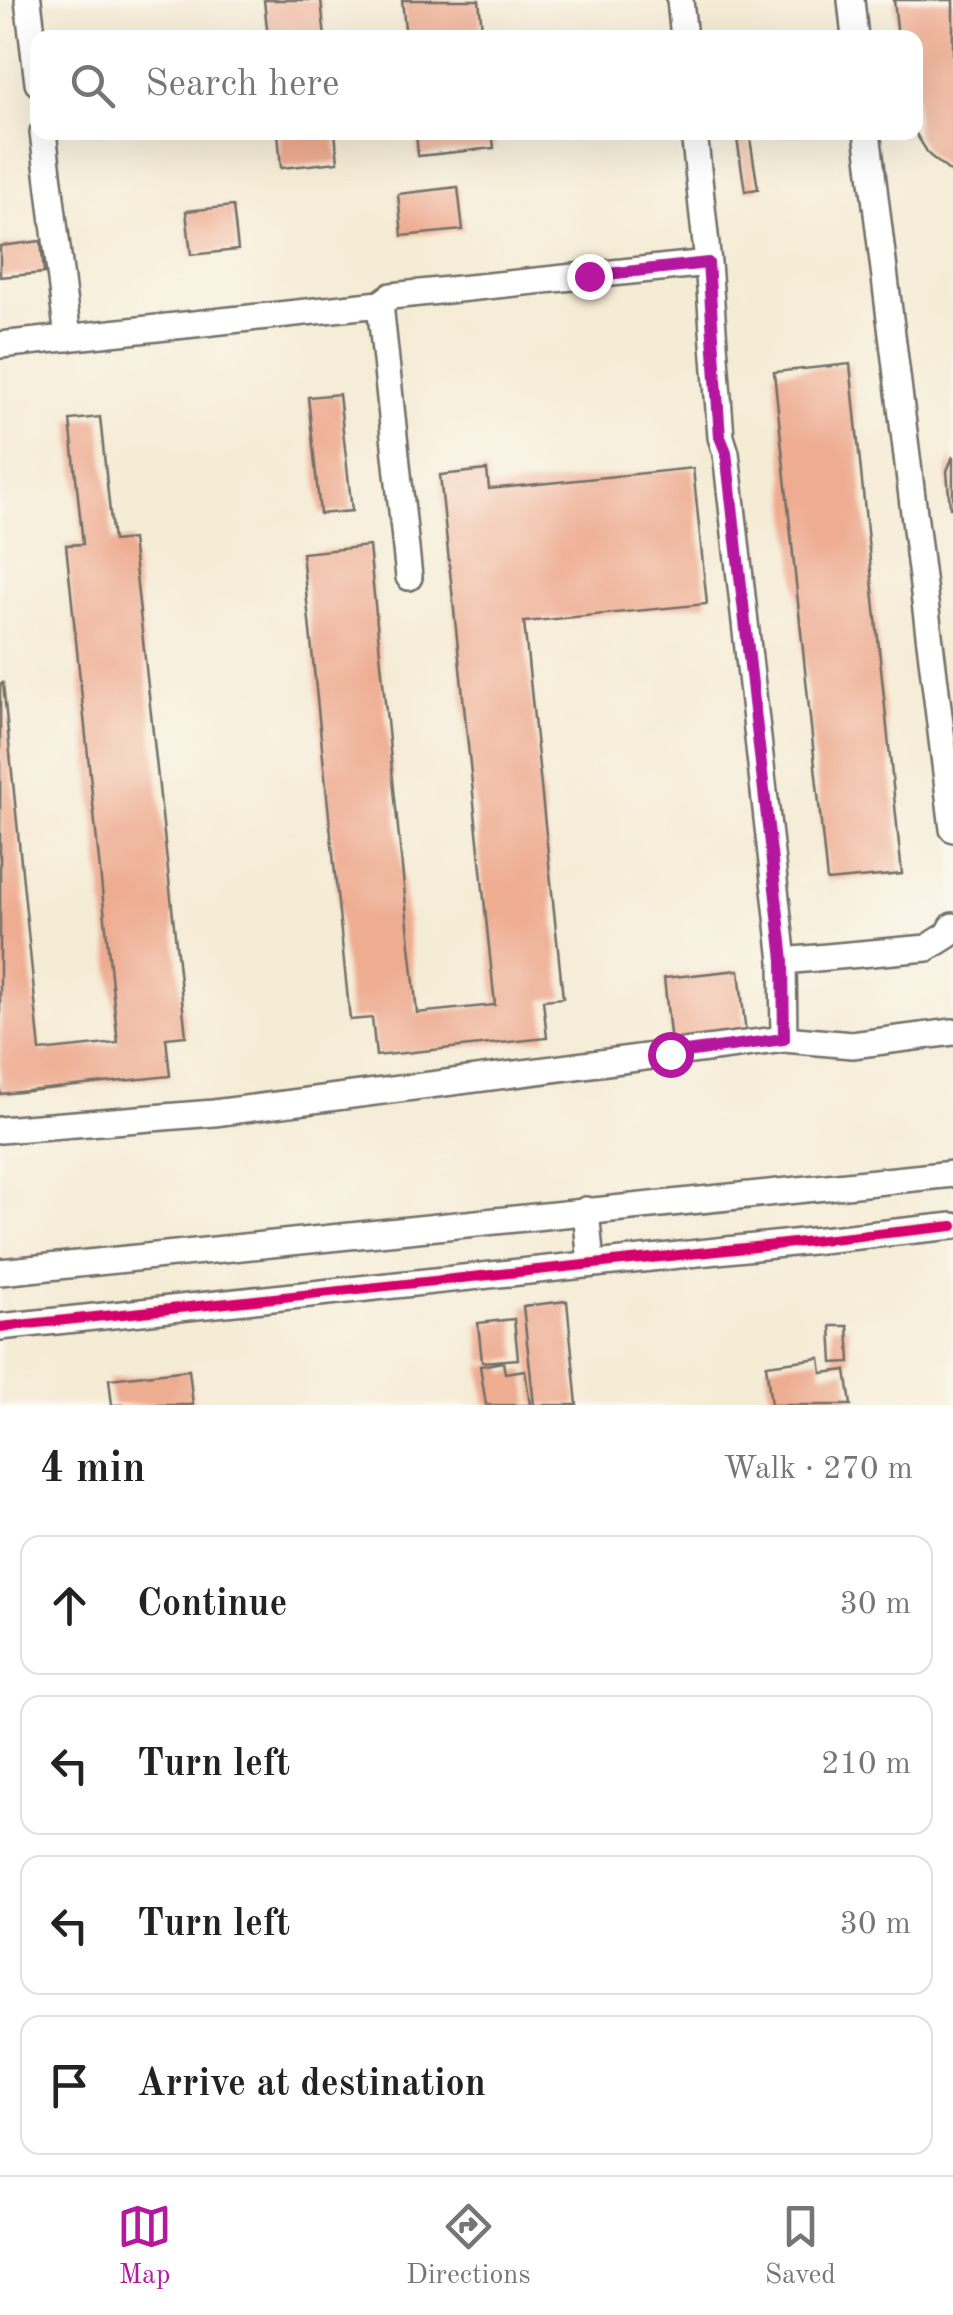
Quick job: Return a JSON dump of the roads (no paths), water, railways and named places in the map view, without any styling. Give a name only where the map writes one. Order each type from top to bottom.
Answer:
[{"type":"street","points":[[28,0],[32,30]]},
{"type":"street","points":[[680,0],[683,30]]},
{"type":"street","points":[[850,0],[854,30]]},
{"type":"street","points":[[45,140],[68,338]]},
{"type":"street","points":[[695,140],[720,437],[726,452],[783,960],[784,1039]]},
{"type":"street","points":[[868,140],[953,829]]},
{"type":"street","points":[[0,345],[380,304],[391,296],[708,263]]},
{"type":"street","points":[[380,304],[408,576]]},
{"type":"street","points":[[783,960],[927,948],[948,935],[953,926]]},
{"type":"street","points":[[0,1130],[214,1113],[784,1039],[852,1045],[953,1032]]},
{"type":"street","points":[[0,1272],[953,1174]]},
{"type":"street","points":[[586,1210],[591,1264]]},
{"type":"street","points":[[0,1327],[953,1226]]}]
